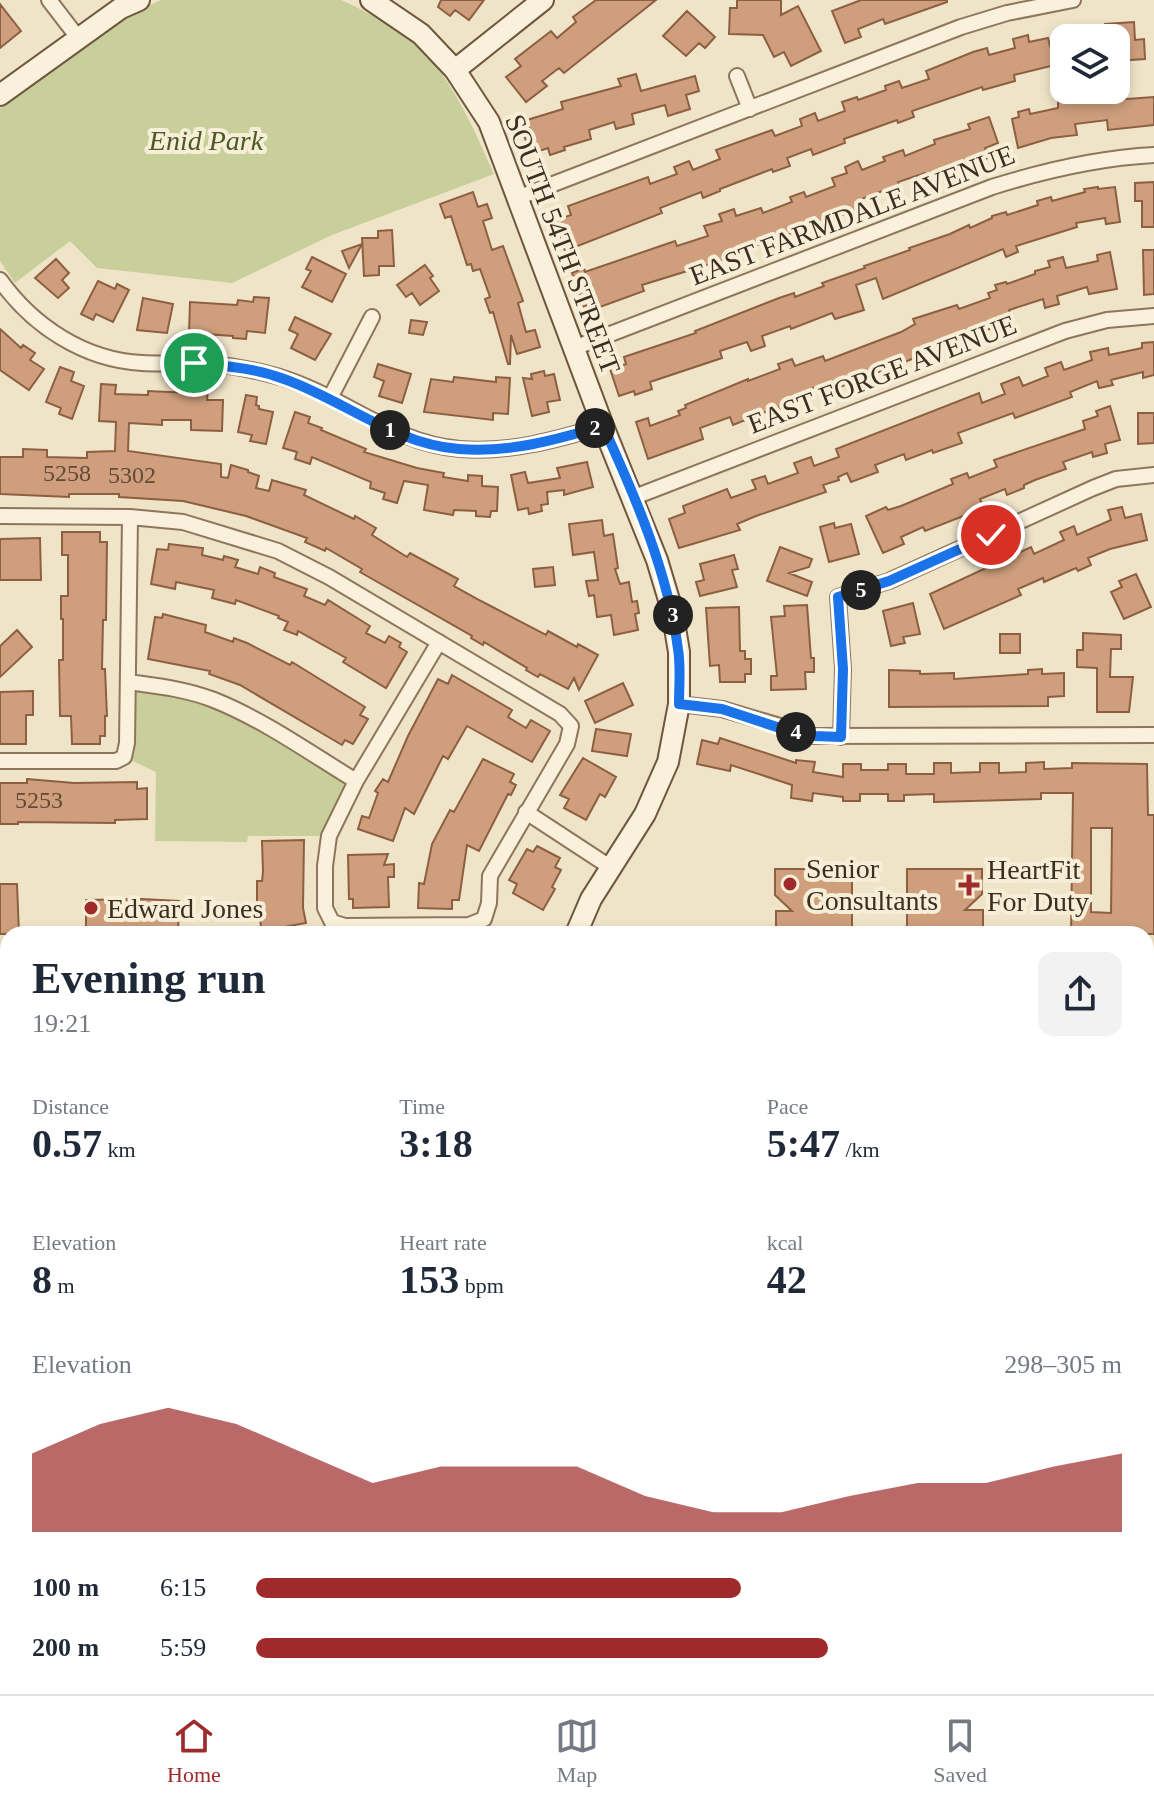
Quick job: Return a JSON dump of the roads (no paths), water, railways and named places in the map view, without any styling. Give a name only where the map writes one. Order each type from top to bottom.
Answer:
[{"type":"street","points":[[49,0],[79,39]]},
{"type":"street","points":[[0,95],[121,8],[139,0]]},
{"type":"street","name":"SOUTH 54TH STREET","points":[[371,0],[421,34],[455,70],[489,122],[603,426],[657,560],[672,610],[679,652],[679,704],[668,762],[645,814],[591,899],[579,926]]},
{"type":"street","points":[[455,70],[543,0]]},
{"type":"street","points":[[517,198],[961,27],[1007,13],[1073,0]]},
{"type":"street","points":[[737,76],[750,109]]},
{"type":"street","name":"EAST FARMDALE AVENUE","points":[[574,348],[992,187],[1088,161],[1154,155]]},
{"type":"street","points":[[0,280],[33,320],[64,340],[98,355],[140,363],[241,367],[284,378],[330,398],[372,423],[414,440],[456,449],[499,450],[539,444],[603,426]]},
{"type":"street","name":"EAST FORGE AVENUE","points":[[632,498],[1065,331],[1107,320],[1154,316]]},
{"type":"street","points":[[330,398],[372,317]]},
{"type":"street","points":[[841,737],[843,669],[838,597],[889,581],[1116,479],[1154,475]]},
{"type":"street","points":[[0,516],[130,517],[183,522],[278,551],[329,577],[439,642],[560,714],[571,726],[567,744],[490,876],[489,903],[484,919],[469,925],[345,926],[332,922],[325,908],[329,836],[356,781],[439,642]]},
{"type":"street","points":[[0,761],[116,761],[124,757],[127,743],[130,517]]},
{"type":"street","points":[[128,682],[170,687],[213,700],[254,720],[356,781]]},
{"type":"street","points":[[679,704],[722,709],[814,736],[1154,735]]},
{"type":"street","points":[[526,812],[610,867]]},
{"type":"place","name":"Senior Consultants","points":[[790,884]]},
{"type":"place","name":"HeartFit For Duty","points":[[969,885]]},
{"type":"place","name":"Edward Jones","points":[[91,908]]},
{"type":"park label","name":"Enid Park","points":[[206,140]]}]
